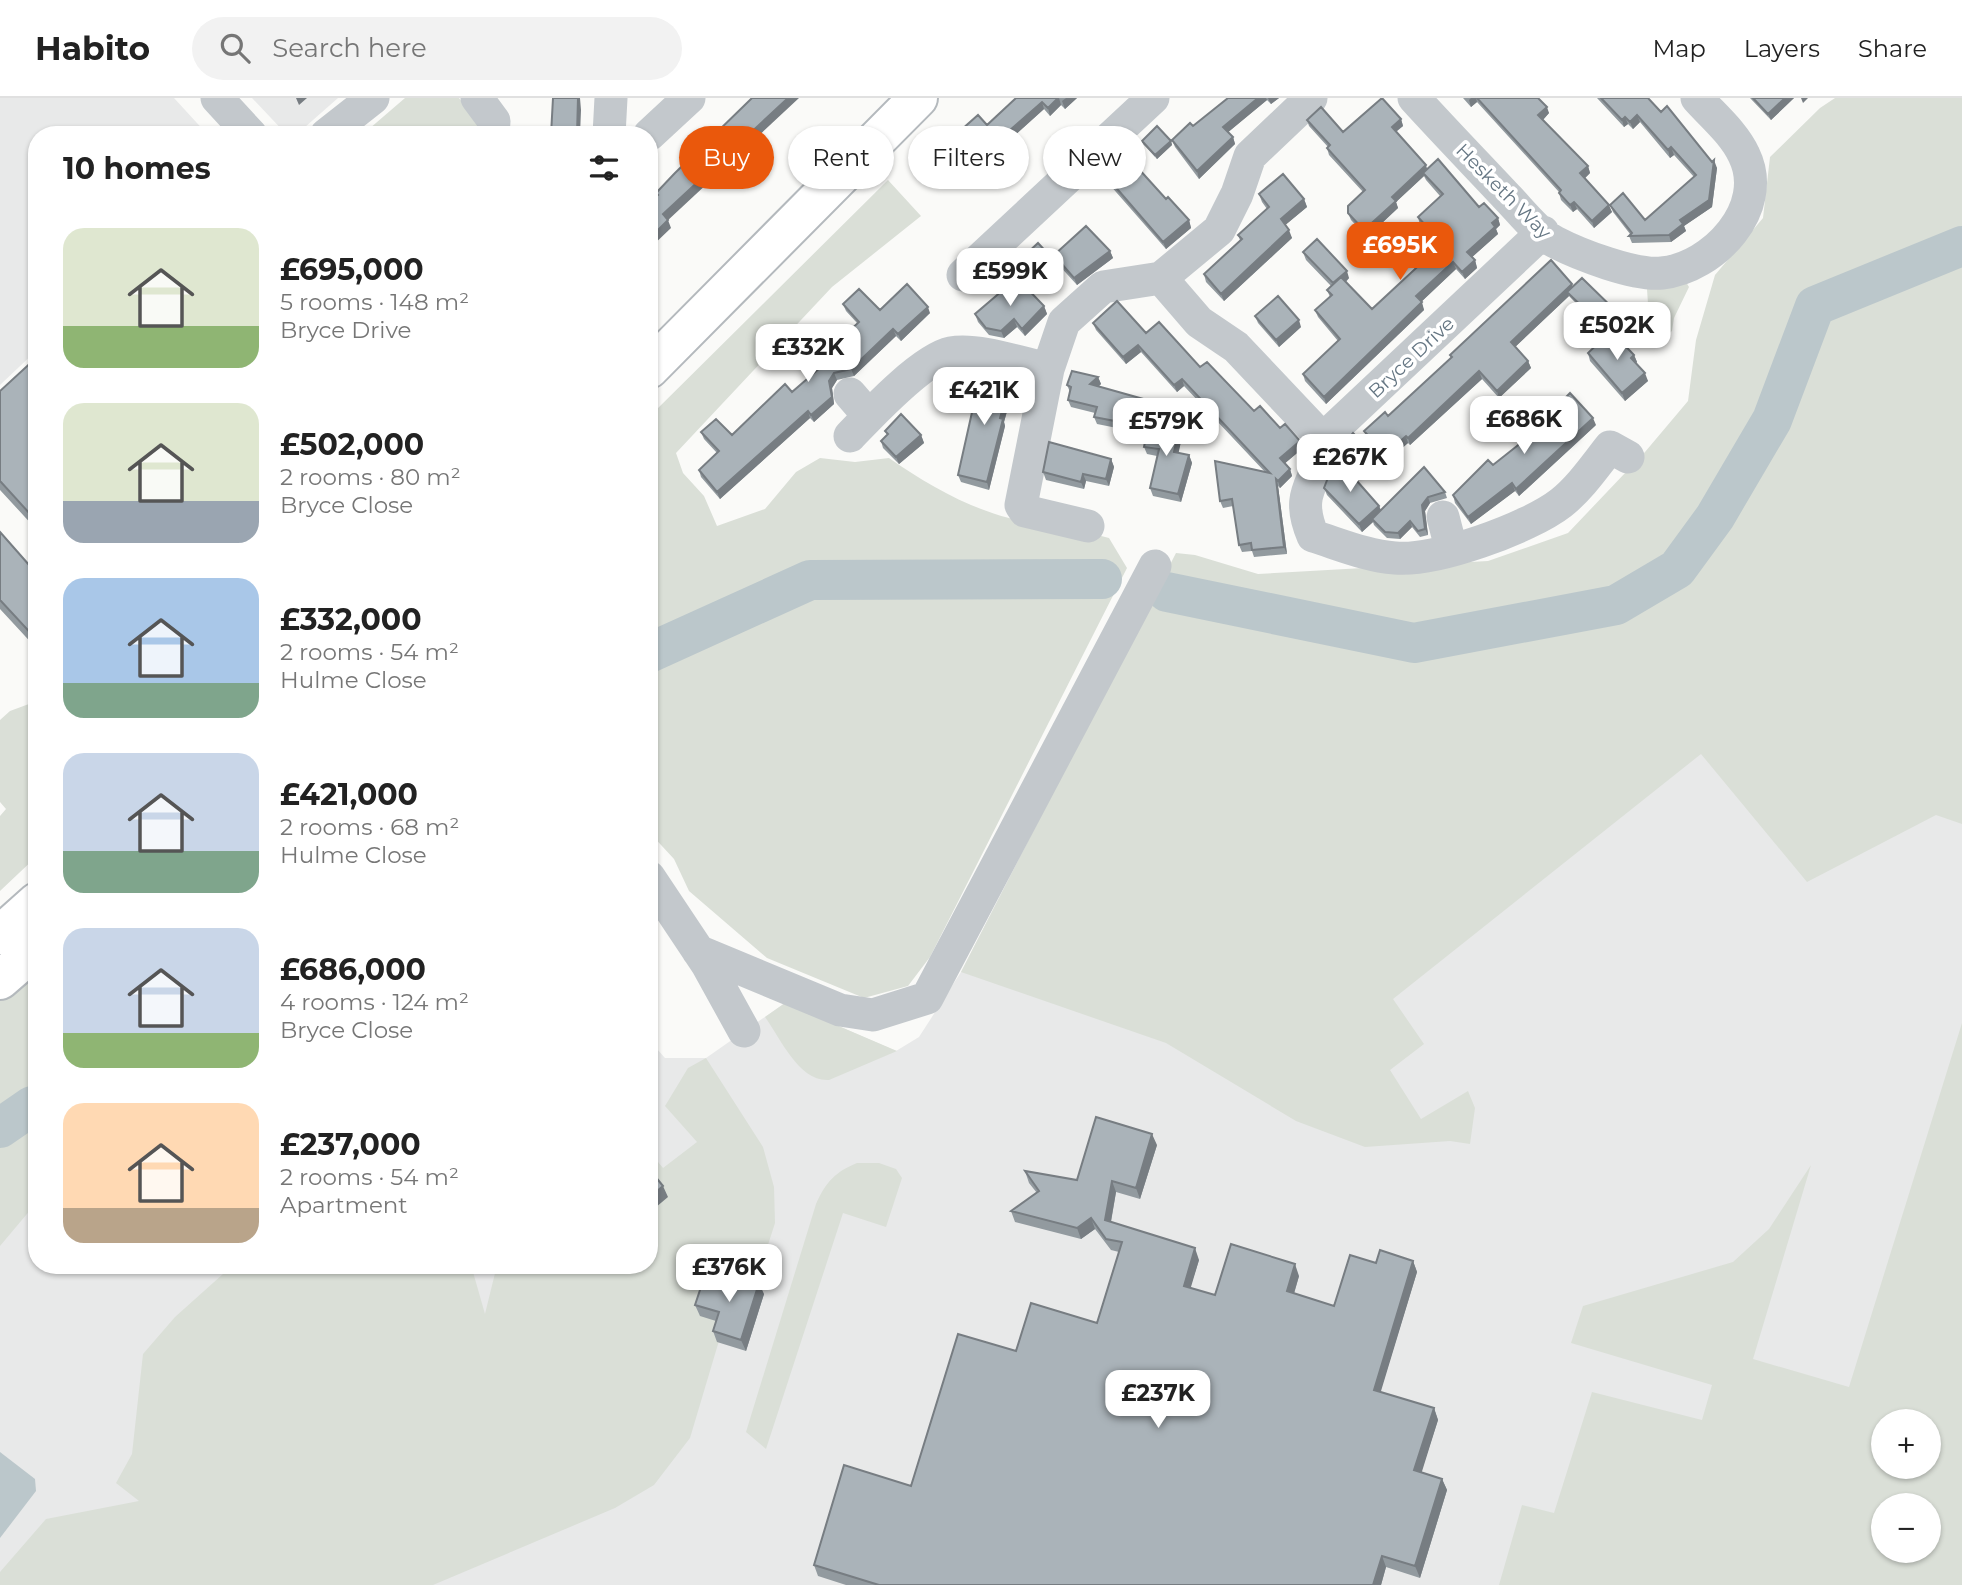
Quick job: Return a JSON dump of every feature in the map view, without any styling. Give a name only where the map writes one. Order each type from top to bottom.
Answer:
[{"type":"highway","points":[[658,360],[918,98]]},
{"type":"highway","points":[[658,326],[796,219]]},
{"type":"highway","points":[[0,935],[28,910]]},
{"type":"highway","points":[[0,980],[28,955]]},
{"type":"street","points":[[217,98],[243,126]]},
{"type":"street","points":[[337,126],[373,98]]},
{"type":"street","points":[[477,98],[494,121],[494,126]]},
{"type":"street","points":[[609,126],[611,98]]},
{"type":"street","points":[[658,127],[689,98]]},
{"type":"street","points":[[963,275],[1153,98]]},
{"type":"street","points":[[1088,526],[1025,511],[1021,505],[1048,369],[1064,322],[1103,287],[1161,278],[1219,230],[1237,194],[1250,156],[1311,98]]},
{"type":"street","name":"Hesketh Way","points":[[1414,98],[1554,242],[1613,264],[1661,273],[1696,261],[1720,244],[1737,227],[1747,208],[1750,181],[1745,156],[1730,133],[1697,98]]},
{"type":"street","name":"Bryce Drive","points":[[1323,439],[1544,232]]},
{"type":"street","points":[[1161,278],[1199,322],[1236,346],[1323,439],[1319,468],[1304,496],[1306,518],[1313,536],[1396,558],[1421,557],[1537,519],[1562,502],[1610,447],[1628,457]]},
{"type":"street","points":[[856,415],[950,353],[969,353],[1048,369]]},
{"type":"street","points":[[1443,517],[1451,548]]},
{"type":"street","points":[[698,951],[839,1010],[873,1014],[927,998],[1155,566]]},
{"type":"street","points":[[658,891],[698,951],[744,1031]]},
{"type":"shaded area","points":[[0,98],[174,98],[200,126],[28,126],[28,359],[0,385]]},
{"type":"shaded area","points":[[252,98],[338,98],[306,126],[278,126]]},
{"type":"shaded area","points":[[405,98],[459,98],[479,124],[479,126],[372,126]]},
{"type":"shaded area","points":[[1835,98],[1962,98],[1962,824],[1936,815],[1807,882],[1701,754],[1393,999],[1424,1044],[1390,1070],[1421,1119],[1468,1091],[1475,1108],[1470,1144],[1450,1141],[1365,1147],[1296,1121],[1166,1043],[961,972],[1176,553],[1195,555],[1258,574],[1488,561],[1568,533],[1645,452],[1688,401],[1696,340],[1715,275],[1763,218],[1770,157],[1820,108]]},
{"type":"shaded area","points":[[894,187],[921,216],[832,287],[676,453],[683,473],[704,496],[717,526],[765,509],[796,472],[820,458],[855,462],[889,458],[946,493],[977,508],[1021,521],[1109,538],[1127,568],[930,957],[908,986],[864,998],[767,958],[689,891],[674,859],[658,842],[658,408],[879,189],[894,189]]},
{"type":"shaded area","points":[[1686,282],[1689,287],[1674,318],[1672,331],[1663,338],[1648,304],[1647,289]]},
{"type":"shaded area","points":[[1962,325],[1962,1585],[0,1585],[0,998],[28,973],[28,1274],[658,1274],[658,1050],[665,1058],[706,1058],[785,1003],[896,1051],[919,1037],[961,972],[1127,648],[1583,752]]},
{"type":"shaded area","points":[[28,704],[28,865],[0,891],[0,816],[6,809],[0,802],[0,720],[10,711]]},
{"type":"shaded area","points":[[28,973],[28,1115],[0,1114],[0,998]]},
{"type":"shaded area","points":[[785,1003],[897,1051],[829,1080],[818,1079],[800,1067],[765,1017]]},
{"type":"shaded area","points":[[1962,1023],[1962,1585],[1499,1585],[1522,1505],[1554,1513],[1592,1392],[1702,1420],[1712,1385],[1571,1343],[1583,1306],[1733,1262],[1769,1229],[1811,1165],[1753,1359],[1849,1387]]},
{"type":"shaded area","points":[[706,1058],[763,1147],[774,1187],[775,1223],[767,1248],[738,1277],[690,1438],[654,1485],[615,1508],[433,1585],[0,1585],[0,1572],[46,1519],[139,1501],[116,1483],[132,1454],[143,1354],[175,1317],[223,1274],[474,1274],[485,1314],[495,1274],[658,1274],[658,1162],[663,1168],[697,1142],[665,1106],[688,1068]]},
{"type":"shaded area","points":[[28,1121],[28,1213],[0,1246],[0,1143]]},
{"type":"shaded area","points":[[857,1163],[879,1163],[896,1169],[902,1178],[886,1227],[843,1213],[766,1449],[746,1432],[816,1204],[832,1179]]},
{"type":"shaded area","points":[[0,1452],[35,1479],[36,1491],[0,1538]]},
{"type":"building","points":[[553,98],[578,98],[577,126],[551,126]]},
{"type":"building","points":[[752,98],[788,98],[758,126],[723,126]]},
{"type":"building","points":[[1016,98],[1058,98],[1048,108],[1042,102],[1015,126],[966,126],[978,115],[987,125]]},
{"type":"building","points":[[1228,98],[1258,98],[1223,127],[1233,137],[1197,171],[1172,140],[1190,123],[1193,126]]},
{"type":"building","points":[[1382,98],[1401,119],[1392,127],[1426,165],[1392,197],[1396,201],[1364,230],[1348,213],[1348,206],[1365,190],[1327,148],[1330,145],[1307,120],[1321,107],[1343,132]]},
{"type":"building","points":[[1477,98],[1538,98],[1547,107],[1538,115],[1588,166],[1580,173],[1609,205],[1592,221],[1574,202],[1570,205],[1559,193],[1561,190]]},
{"type":"building","points":[[1601,98],[1648,98],[1661,112],[1667,106],[1712,162],[1714,160],[1709,200],[1680,220],[1683,224],[1669,235],[1629,236],[1632,233],[1610,205],[1623,193],[1645,220],[1696,175],[1671,147],[1668,150],[1637,115],[1630,122],[1625,117],[1622,120]]},
{"type":"building","points":[[1753,98],[1785,98],[1768,114]]},
{"type":"building","points":[[1157,126],[1171,141],[1155,155],[1146,145],[1146,137]]},
{"type":"building","points":[[1438,159],[1479,207],[1484,203],[1498,218],[1492,223],[1495,227],[1467,252],[1475,260],[1462,272],[1453,262],[1416,296],[1422,302],[1324,397],[1303,374],[1340,339],[1315,310],[1332,295],[1327,290],[1341,277],[1372,309],[1442,244],[1418,217],[1443,194],[1423,173]]},
{"type":"building","points":[[679,169],[679,189],[690,189],[663,214],[668,220],[658,230],[658,195],[658,191]]},
{"type":"building","points":[[1283,174],[1304,199],[1281,219],[1289,230],[1221,294],[1204,274],[1242,239],[1238,235],[1269,207],[1259,194]]},
{"type":"building","points":[[1146,177],[1189,220],[1163,242],[1117,189],[1146,189]]},
{"type":"building","points":[[1086,226],[1110,251],[1074,278],[1054,255]]},
{"type":"building","points":[[1317,239],[1347,271],[1333,283],[1303,252]]},
{"type":"building","points":[[1038,243],[1051,257],[1036,271],[1023,257]]},
{"type":"building","points":[[1551,260],[1572,284],[1511,342],[1528,361],[1497,391],[1479,371],[1408,438],[1406,436],[1385,454],[1364,431],[1385,412],[1388,416]]},
{"type":"building","points":[[1017,278],[1044,306],[1022,329],[1014,319],[1001,331],[986,328],[975,314]]},
{"type":"building","points":[[1582,278],[1623,318],[1600,339],[1585,323],[1592,316],[1567,292]]},
{"type":"building","points":[[907,284],[928,307],[898,334],[893,329],[851,369],[834,373],[829,381],[832,397],[811,415],[808,411],[717,492],[699,470],[719,451],[701,432],[716,419],[732,435],[785,384],[792,392],[821,367],[799,344],[815,329],[832,347],[859,322],[843,304],[859,289],[880,310]]},
{"type":"building","points":[[1278,296],[1299,320],[1276,340],[1255,316]]},
{"type":"building","points":[[1117,301],[1146,333],[1159,322],[1200,367],[1207,362],[1254,411],[1260,406],[1280,428],[1285,424],[1300,441],[1280,458],[1290,469],[1278,481],[1276,479],[1284,547],[1252,550],[1251,543],[1239,545],[1232,499],[1220,501],[1215,461],[1270,473],[1182,379],[1174,385],[1138,345],[1123,357],[1093,323]]},
{"type":"building","points":[[1611,331],[1634,355],[1631,358],[1645,373],[1622,393],[1588,353]]},
{"type":"building","points":[[28,365],[28,512],[0,481],[0,391]]},
{"type":"building","points":[[1072,371],[1098,377],[1090,384],[1147,400],[1142,420],[1117,414],[1115,421],[1094,417],[1097,407],[1068,400],[1071,387],[1067,385]]},
{"type":"building","points":[[981,372],[1011,379],[987,482],[958,475]]},
{"type":"building","points":[[1570,393],[1593,418],[1516,489],[1512,483],[1468,517],[1453,495],[1488,460],[1493,465],[1522,442]]},
{"type":"building","points":[[901,414],[921,435],[896,457],[881,441],[888,434],[885,431]]},
{"type":"building","points":[[1149,422],[1179,430],[1174,452],[1189,455],[1178,494],[1150,488],[1159,449],[1144,447]]},
{"type":"building","points":[[1353,433],[1366,447],[1351,461],[1340,449]]},
{"type":"building","points":[[1049,442],[1111,459],[1106,479],[1083,474],[1081,482],[1043,472]]},
{"type":"building","points":[[1342,464],[1379,506],[1359,524],[1324,488],[1329,475]]},
{"type":"building","points":[[1424,467],[1445,492],[1428,497],[1422,505],[1425,529],[1418,531],[1410,521],[1398,533],[1385,532],[1372,519]]},
{"type":"building","points":[[0,532],[28,564],[28,630],[0,600]]},
{"type":"building","points":[[1096,1117],[1152,1134],[1136,1188],[1112,1181],[1105,1220],[1195,1248],[1184,1286],[1215,1295],[1231,1244],[1295,1264],[1287,1291],[1334,1306],[1350,1255],[1376,1263],[1380,1250],[1413,1261],[1374,1390],[1434,1408],[1414,1470],[1442,1479],[1415,1566],[1382,1556],[1373,1585],[879,1585],[814,1565],[844,1465],[911,1486],[958,1334],[1016,1351],[1031,1303],[1097,1323],[1122,1242],[1106,1239],[1091,1218],[1077,1228],[1011,1211],[1039,1191],[1025,1171],[1077,1180]]},
{"type":"building","points":[[731,1274],[759,1283],[741,1340],[713,1331],[719,1312],[695,1305],[704,1278],[727,1286]]},
{"type":"waterway","points":[[1167,592],[1414,643],[1616,605],[1677,569],[1715,517],[1772,420],[1815,306],[1962,246]]},
{"type":"waterway","points":[[658,649],[810,580],[1102,579]]},
{"type":"waterway","points":[[0,1128],[28,1109]]}]
